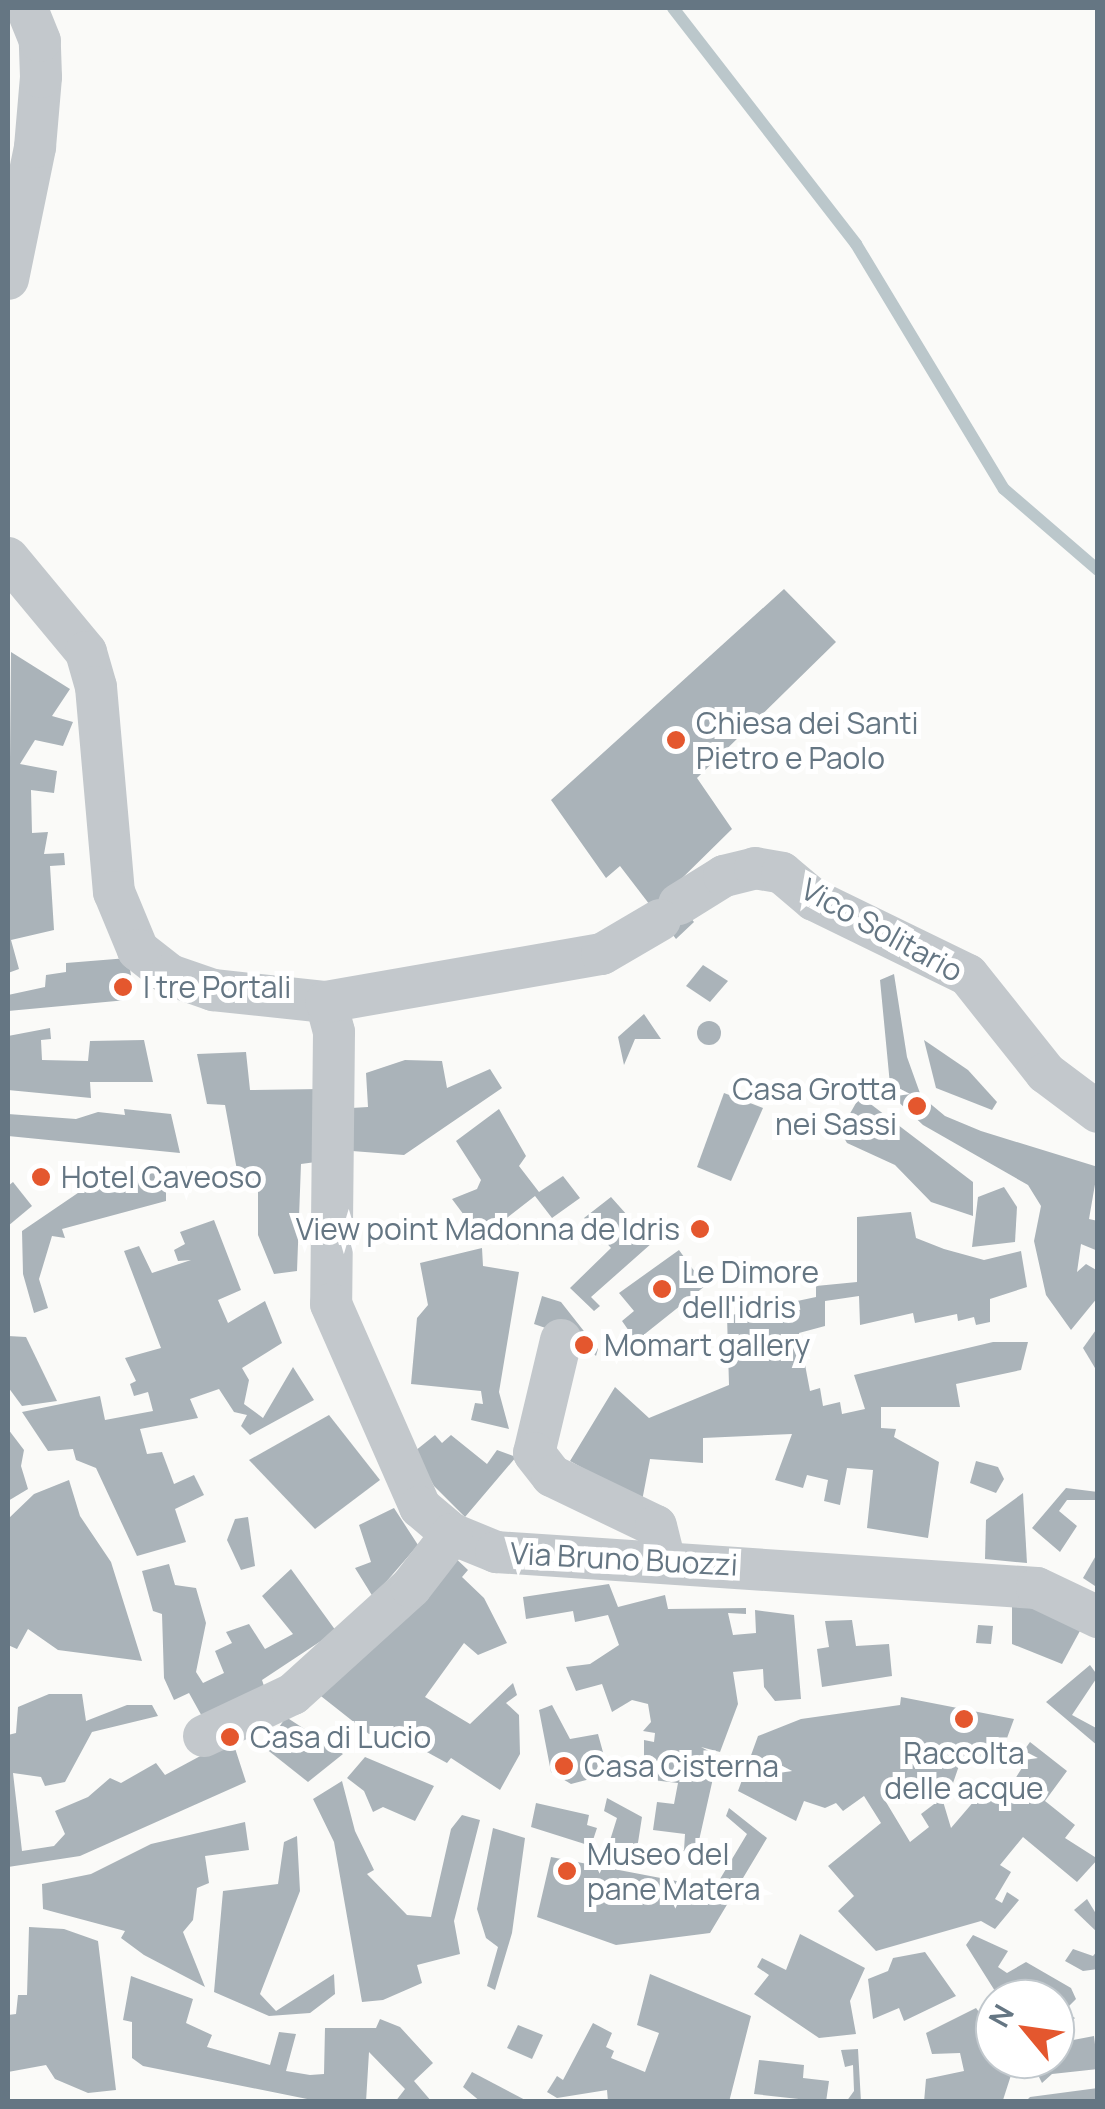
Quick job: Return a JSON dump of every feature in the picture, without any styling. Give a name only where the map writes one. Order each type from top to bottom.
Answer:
[{"type":"street","points":[[8,279],[22,160],[41,60],[27,8]]},
{"type":"street","name":"Vico Solitario","points":[[8,558],[86,652],[96,687],[114,892],[125,931],[146,959],[170,975],[213,990],[326,1002],[602,954],[724,876],[755,868],[782,873],[814,900],[968,974],[1046,1073],[1098,1112]]},
{"type":"street","name":"Via Bruno Buozzi","points":[[326,1002],[334,1032],[331,1304],[400,1472],[420,1507],[452,1534],[496,1552],[664,1559],[1037,1588],[1098,1617]]},
{"type":"street","points":[[561,1340],[534,1453],[552,1476],[656,1526],[664,1559]]},
{"type":"street","points":[[204,1736],[293,1694],[411,1587],[452,1534]]},
{"type":"building","name":"Chiesa dei Santi Pietro e Paolo","points":[[784,589],[836,642],[697,778],[732,829],[669,891],[694,922],[676,939],[620,866],[606,878],[551,800]]},
{"type":"building","points":[[11,652],[70,689],[52,716],[73,722],[63,746],[35,740],[20,764],[57,771],[54,793],[31,790],[32,833],[48,832],[44,854],[64,853],[65,865],[50,866],[54,930],[11,940],[19,969],[8,973]]},
{"type":"building","points":[[128,958],[134,993],[126,994],[127,1000],[8,1011],[8,995],[45,987],[46,975],[66,972],[66,963]]},
{"type":"building","points":[[703,965],[728,981],[710,1002],[686,986]]},
{"type":"building","points":[[894,974],[907,1057],[921,1096],[945,1116],[981,1131],[1098,1167],[1089,1219],[1098,1221],[1098,1251],[1081,1244],[1077,1272],[1086,1264],[1098,1271],[1098,1297],[1071,1330],[1046,1295],[1034,1241],[1041,1206],[1028,1185],[923,1125],[891,1095],[880,980]]},
{"type":"building","points":[[644,1014],[661,1039],[635,1039],[624,1065],[618,1037]]},
{"type":"building","points":[[709,1021],[721,1033],[709,1045],[697,1033]]},
{"type":"building","points":[[50,1028],[51,1039],[41,1040],[42,1060],[88,1061],[90,1041],[144,1040],[153,1082],[90,1082],[91,1098],[8,1090],[8,1036]]},
{"type":"building","points":[[924,1040],[968,1070],[997,1102],[992,1110],[936,1088]]},
{"type":"building","points":[[246,1052],[250,1090],[321,1089],[331,1160],[301,1164],[297,1271],[274,1274],[258,1235],[258,1190],[252,1190],[250,1179],[239,1181],[225,1105],[207,1104],[197,1054]]},
{"type":"building","points":[[405,1060],[442,1061],[447,1088],[490,1069],[502,1088],[404,1155],[352,1151],[351,1108],[368,1107],[366,1073]]},
{"type":"building","points":[[724,1093],[763,1108],[731,1181],[697,1167]]},
{"type":"building","points":[[860,1096],[973,1182],[973,1216],[931,1202],[895,1165],[847,1143],[840,1131]]},
{"type":"building","points":[[124,1109],[171,1114],[180,1153],[8,1136],[8,1114],[76,1119],[98,1112],[125,1115]]},
{"type":"building","points":[[499,1109],[526,1156],[519,1166],[539,1192],[563,1176],[580,1198],[552,1218],[535,1196],[481,1238],[452,1199],[477,1189],[481,1180],[456,1141]]},
{"type":"building","points":[[147,1169],[166,1177],[166,1201],[62,1229],[65,1238],[52,1236],[39,1279],[48,1308],[34,1313],[23,1274],[22,1231],[97,1180]]},
{"type":"building","points":[[13,1182],[32,1206],[8,1226],[8,1186]]},
{"type":"building","points":[[1004,1187],[1017,1207],[1015,1242],[972,1247],[978,1197]]},
{"type":"building","points":[[611,1197],[652,1243],[591,1297],[600,1306],[594,1311],[570,1288],[611,1248],[584,1218]]},
{"type":"building","points":[[911,1212],[916,1238],[944,1249],[984,1260],[1021,1251],[1027,1287],[990,1299],[990,1322],[976,1325],[974,1317],[958,1321],[957,1314],[915,1323],[913,1313],[860,1325],[859,1296],[825,1301],[825,1326],[799,1333],[810,1391],[820,1388],[823,1406],[840,1402],[842,1414],[865,1409],[854,1375],[993,1342],[1028,1342],[1021,1370],[956,1384],[960,1407],[881,1407],[881,1428],[896,1429],[894,1437],[939,1462],[928,1538],[867,1528],[873,1470],[847,1468],[840,1505],[824,1501],[828,1480],[807,1475],[803,1488],[775,1480],[792,1434],[703,1438],[703,1463],[650,1459],[642,1501],[570,1461],[615,1387],[649,1418],[729,1385],[727,1316],[816,1297],[816,1286],[857,1282],[857,1217]]},
{"type":"building","points":[[214,1220],[241,1290],[218,1300],[228,1323],[265,1301],[282,1343],[242,1368],[249,1380],[244,1404],[263,1418],[293,1367],[314,1400],[250,1435],[241,1426],[247,1415],[234,1412],[219,1389],[190,1399],[198,1418],[140,1429],[147,1454],[162,1452],[174,1484],[194,1475],[204,1495],[175,1509],[186,1542],[137,1556],[96,1468],[76,1460],[73,1449],[48,1451],[22,1412],[100,1396],[105,1420],[153,1411],[148,1392],[134,1396],[130,1384],[136,1381],[125,1358],[161,1348],[124,1251],[139,1246],[152,1273],[191,1260],[178,1261],[174,1250],[185,1244],[180,1232]]},
{"type":"building","points":[[482,1248],[483,1266],[519,1272],[499,1392],[509,1429],[471,1420],[475,1403],[483,1404],[481,1391],[411,1384],[417,1318],[428,1305],[420,1263]]},
{"type":"building","points":[[679,1250],[705,1286],[636,1341],[622,1321],[634,1311],[619,1293]]},
{"type":"building","points":[[542,1296],[561,1302],[598,1349],[596,1356],[580,1340],[534,1324]]},
{"type":"building","points":[[1098,1327],[1098,1373],[1083,1348]]},
{"type":"building","points":[[8,1336],[26,1337],[57,1401],[22,1406],[8,1387]]},
{"type":"building","points":[[329,1415],[380,1480],[315,1529],[249,1460]]},
{"type":"building","points":[[8,1429],[24,1450],[21,1466],[28,1489],[8,1501]]},
{"type":"building","points":[[435,1435],[442,1443],[451,1435],[487,1464],[497,1450],[516,1457],[465,1517],[434,1486],[415,1451]]},
{"type":"building","points":[[976,1461],[998,1467],[1004,1479],[996,1493],[970,1483]]},
{"type":"building","points":[[69,1480],[80,1516],[111,1562],[142,1661],[58,1650],[28,1629],[17,1649],[8,1645],[8,1519],[34,1494]]},
{"type":"building","points":[[1066,1488],[1098,1492],[1098,1500],[1067,1500],[1059,1511],[1077,1526],[1060,1552],[1032,1528]]},
{"type":"building","points":[[1023,1493],[1027,1563],[985,1559],[986,1520]]},
{"type":"building","points":[[394,1508],[418,1545],[373,1597],[355,1568],[371,1562],[359,1525]]},
{"type":"building","points":[[248,1517],[255,1566],[241,1570],[227,1540],[235,1519]]},
{"type":"building","points":[[449,1552],[468,1570],[462,1577],[484,1598],[507,1643],[478,1655],[464,1643],[425,1697],[470,1724],[513,1683],[517,1695],[506,1703],[519,1715],[520,1754],[500,1790],[451,1758],[447,1763],[392,1733],[369,1734],[312,1689]]},
{"type":"building","points":[[1098,1552],[1098,1588],[1083,1578]]},
{"type":"building","points":[[169,1564],[175,1585],[196,1588],[206,1623],[196,1672],[203,1683],[224,1673],[215,1651],[232,1643],[226,1632],[249,1624],[265,1649],[293,1634],[262,1596],[291,1569],[336,1631],[262,1680],[264,1686],[204,1720],[189,1693],[174,1700],[164,1678],[162,1614],[153,1611],[142,1571]]},
{"type":"building","points":[[609,1584],[618,1607],[665,1595],[668,1609],[746,1608],[746,1614],[728,1613],[733,1635],[756,1633],[755,1610],[794,1615],[801,1699],[775,1701],[764,1687],[763,1669],[733,1672],[738,1704],[720,1752],[701,1747],[718,1756],[698,1845],[683,1857],[607,1850],[617,1818],[604,1811],[607,1798],[642,1817],[637,1849],[684,1850],[685,1834],[653,1830],[657,1802],[674,1804],[678,1783],[644,1779],[644,1740],[654,1742],[655,1733],[643,1731],[651,1722],[648,1704],[632,1700],[612,1712],[602,1684],[576,1691],[566,1667],[590,1664],[619,1645],[608,1615],[575,1622],[573,1611],[526,1619],[523,1597]]},
{"type":"building","points":[[1034,1606],[1081,1629],[1062,1664],[1012,1644],[1012,1607]]},
{"type":"building","points":[[852,1620],[856,1646],[889,1644],[892,1676],[822,1687],[817,1649],[829,1647],[825,1621]]},
{"type":"building","points":[[978,1625],[993,1626],[991,1644],[976,1643]]},
{"type":"building","points":[[1090,1665],[1098,1676],[1072,1715],[1098,1729],[1098,1746],[1046,1702]]},
{"type":"building","points":[[49,1694],[82,1694],[86,1721],[127,1705],[152,1705],[158,1716],[92,1732],[65,1782],[45,1786],[41,1777],[13,1773],[22,1851],[54,1846],[65,1834],[55,1811],[88,1797],[110,1778],[121,1783],[156,1763],[165,1775],[232,1739],[246,1782],[80,1856],[8,1867],[8,1735],[16,1733],[18,1707]]},
{"type":"building","points":[[901,1697],[1014,1719],[996,1768],[961,1760],[952,1786],[919,1780],[886,1802],[910,1842],[929,1827],[921,1814],[942,1798],[951,1828],[981,1793],[999,1804],[1029,1757],[1022,1753],[1030,1742],[1067,1771],[1045,1801],[1075,1825],[1065,1838],[1098,1859],[1077,1882],[1023,1837],[1000,1865],[1011,1872],[995,1899],[1002,1903],[1007,1892],[1019,1900],[995,1929],[981,1921],[876,1951],[838,1911],[854,1896],[828,1866],[881,1823],[864,1796],[843,1811],[836,1803],[825,1808],[804,1801],[796,1821],[738,1791],[758,1736],[801,1719],[900,1705]]},
{"type":"building","points":[[552,1705],[570,1739],[598,1734],[609,1774],[571,1784],[551,1772],[539,1710]]},
{"type":"building","points":[[286,1717],[343,1754],[308,1782],[265,1748]]},
{"type":"building","points":[[365,1757],[434,1786],[415,1821],[383,1807],[373,1812],[364,1791],[347,1778]]},
{"type":"building","points":[[342,1781],[355,1831],[374,1870],[367,1874],[407,1915],[431,1917],[451,1829],[462,1815],[480,1820],[454,1921],[460,1954],[417,1965],[422,1983],[383,2000],[362,2002],[334,1842],[313,1799]]},
{"type":"building","points":[[536,1803],[589,1815],[587,1825],[597,1828],[591,1846],[531,1827]]},
{"type":"building","points":[[729,1808],[767,1838],[710,1933],[616,1945],[537,1917],[551,1857],[692,1884],[711,1894],[747,1834],[726,1816]]},
{"type":"building","points":[[245,1822],[249,1850],[205,1856],[209,1883],[197,1888],[193,1920],[183,1932],[205,1987],[144,1955],[121,1938],[125,1931],[43,1909],[42,1884],[91,1874],[151,1844]]},
{"type":"building","points":[[493,1828],[525,1838],[512,1933],[495,1990],[487,1986],[498,1947],[486,1938],[477,1909]]},
{"type":"building","points":[[297,1836],[300,1891],[260,1994],[276,2011],[334,1974],[335,1994],[310,2013],[269,2016],[214,1992],[223,1891],[278,1884],[284,1842]]},
{"type":"building","points":[[1087,1899],[1098,1917],[1098,1933],[1074,1910]]},
{"type":"building","points":[[29,1927],[64,1929],[98,1941],[116,2090],[88,2093],[55,2079],[46,2065],[8,2072],[8,2015],[16,2014],[18,1995],[27,1995]]},
{"type":"building","points":[[800,1934],[865,1968],[850,2001],[856,2034],[819,2038],[754,1994],[769,1975],[757,1967],[762,1958],[786,1970]]},
{"type":"building","points":[[973,1935],[1008,1951],[998,1967],[1007,1973],[1026,1962],[1055,1979],[987,1979],[966,1945]]},
{"type":"building","points":[[1073,1949],[1093,1956],[1098,1950],[1098,1969],[1083,1971],[1065,1961]]},
{"type":"building","points":[[925,1952],[956,1996],[904,2021],[899,2008],[873,2019],[868,1979],[888,1971],[893,1958]]},
{"type":"building","points":[[650,1974],[751,2016],[729,2102],[608,2102],[607,2090],[557,2098],[547,2092],[557,2076],[563,2080],[593,2023],[612,2033],[606,2047],[614,2051],[611,2058],[645,2072],[659,2033],[637,2025]]},
{"type":"building","points":[[131,1976],[193,1999],[186,2023],[212,2035],[207,2047],[270,2065],[279,2032],[296,2034],[286,2071],[324,2074],[325,2028],[376,2028],[380,2019],[400,2027],[433,2063],[414,2081],[432,2102],[395,2102],[405,2089],[369,2052],[366,2102],[322,2102],[143,2066],[132,2058],[132,2022],[123,2020]]},
{"type":"building","points":[[975,2008],[975,2079],[1010,2079],[1003,2100],[924,2102],[926,2079],[964,2071],[960,2053],[932,2054],[926,2033]]},
{"type":"building","points":[[518,2025],[543,2035],[532,2059],[507,2048]]},
{"type":"building","points":[[1094,2036],[1098,2069],[1075,2072],[1075,2040]]},
{"type":"building","points":[[858,2049],[861,2102],[846,2102],[854,2091],[853,2065],[845,2067],[841,2050]]},
{"type":"building","points":[[759,2060],[804,2065],[803,2078],[829,2081],[826,2102],[754,2094]]},
{"type":"building","points":[[472,2072],[529,2102],[481,2102],[463,2087]]},
{"type":"building","points":[[1098,2088],[1098,2102],[1025,2102],[1030,2097]]},
{"type":"waterway","points":[[673,8],[856,244],[1004,489],[1098,570]]},
{"type":"place","name":"Chiesa dei Santi Pietro e Paolo","points":[[676,740]]},
{"type":"place","name":"I tre Portali","points":[[123,987]]},
{"type":"place","name":"Casa Grotta nei Sassi","points":[[917,1106]]},
{"type":"place","name":"Hotel Caveoso","points":[[41,1177]]},
{"type":"place","name":"View point Madonna de Idris","points":[[700,1229]]},
{"type":"place","name":"Le Dimore dell'idris","points":[[662,1289]]},
{"type":"place","name":"Momart gallery","points":[[584,1345]]},
{"type":"place","name":"Raccolta delle acque","points":[[964,1719]]},
{"type":"place","name":"Casa di Lucio","points":[[230,1737]]},
{"type":"place","name":"Casa Cisterna","points":[[564,1766]]},
{"type":"place","name":"Museo del pane Matera","points":[[567,1871]]}]
